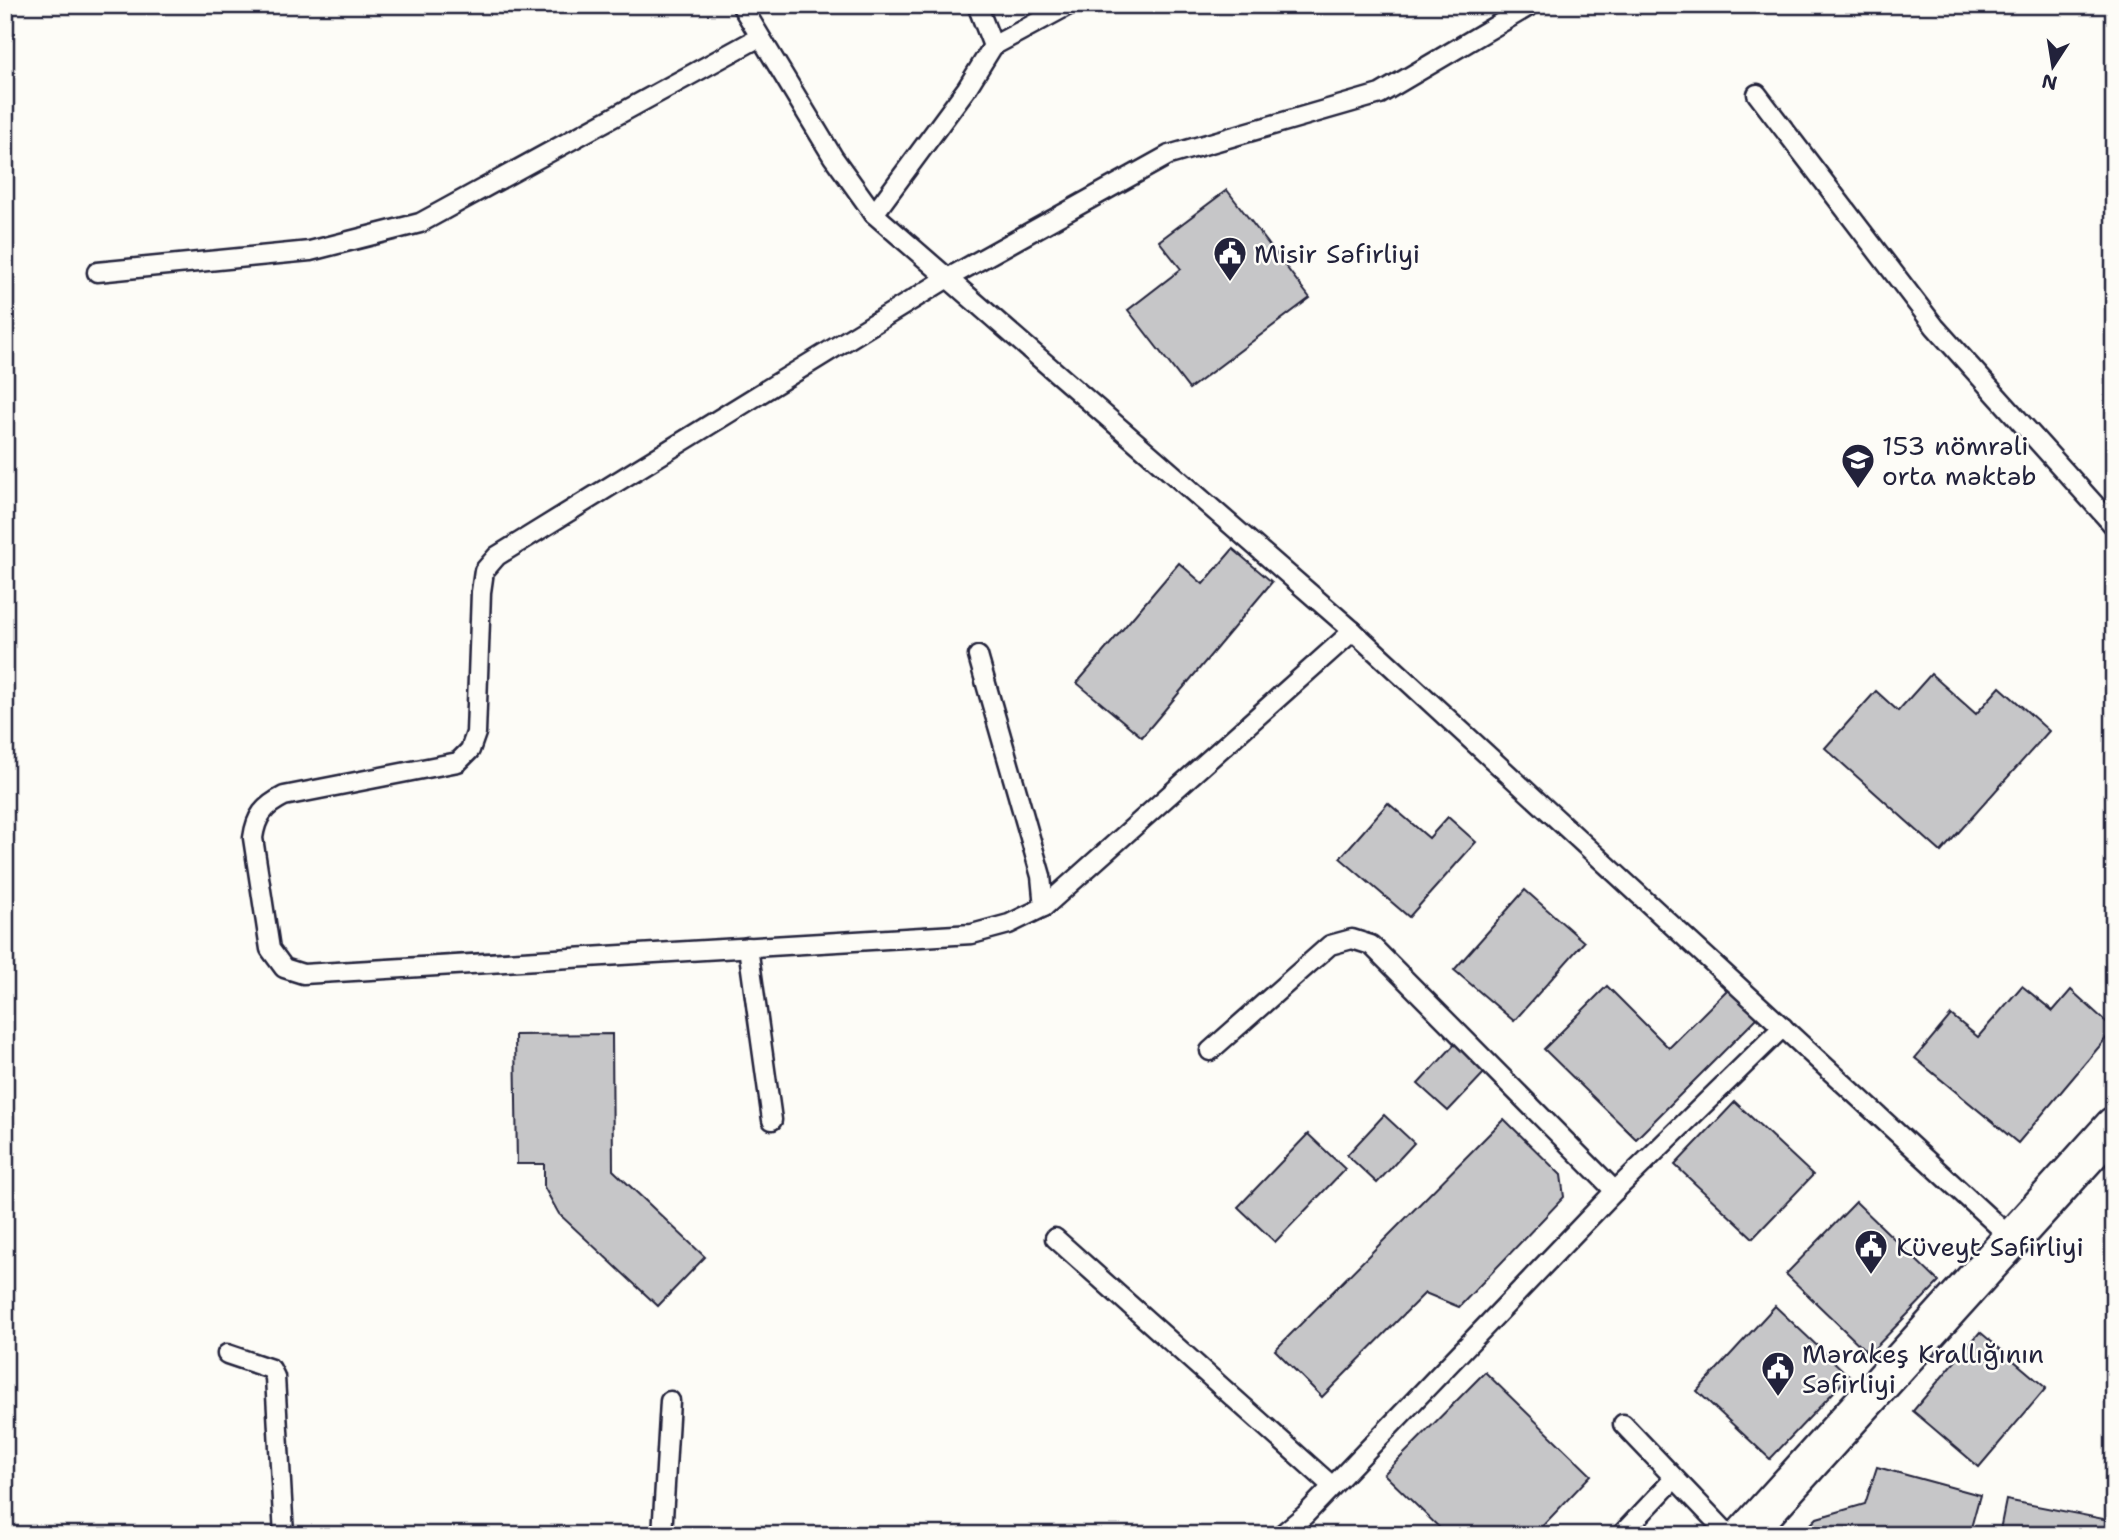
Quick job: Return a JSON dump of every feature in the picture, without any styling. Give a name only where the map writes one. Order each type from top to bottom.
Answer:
[{"type":"street","points":[[1744,1535],[2010,1237],[2114,1126]]},
{"type":"lane","points":[[741,5],[758,38],[833,156],[874,214],[1353,631],[2010,1237]]},
{"type":"lane","points":[[977,5],[993,46]]},
{"type":"lane","points":[[874,214],[895,182],[967,88],[993,46],[1069,5]]},
{"type":"lane","points":[[1353,631],[1044,908],[1009,923],[972,934],[303,974],[284,968],[270,949],[253,838],[255,822],[267,804],[284,796],[458,762],[470,750],[476,733],[481,592],[485,571],[497,556],[946,279],[1169,155],[1380,94],[1531,5]]},
{"type":"lane","points":[[97,272],[310,251],[420,223],[758,38]]},
{"type":"lane","points":[[1757,94],[1935,327],[2114,526]]},
{"type":"lane","points":[[978,656],[1041,876],[1044,908]]},
{"type":"lane","points":[[1210,1051],[1330,945],[1352,939],[1371,945],[1615,1191]]},
{"type":"lane","points":[[748,947],[772,1121]]},
{"type":"lane","points":[[1281,1535],[1305,1515],[1615,1191],[1783,1027]]},
{"type":"lane","points":[[1055,1238],[1331,1485]]},
{"type":"lane","points":[[227,1354],[271,1369],[275,1377],[284,1535]]},
{"type":"lane","points":[[662,1535],[670,1401]]},
{"type":"lane","points":[[1623,1424],[1729,1535]]},
{"type":"lane","points":[[1621,1535],[1674,1479]]},
{"type":"building","name":"Misir Səfirliyi","points":[[1227,190],[1310,298],[1189,389],[1128,310],[1181,269],[1159,241]]},
{"type":"building","points":[[1233,549],[1272,582],[1142,737],[1077,683],[1179,563],[1203,584]]},
{"type":"building","points":[[1931,674],[1976,714],[2000,687],[2049,731],[1941,852],[1825,748],[1876,691],[1898,711]]},
{"type":"building","points":[[1388,803],[1429,838],[1448,817],[1476,842],[1409,917],[1340,858]]},
{"type":"building","points":[[1525,890],[1584,942],[1514,1021],[1454,970]]},
{"type":"building","points":[[1607,986],[1669,1048],[1731,986],[1760,1015],[1636,1139],[1544,1049]]},
{"type":"building","points":[[2022,986],[2053,1011],[2071,990],[2114,1029],[2018,1143],[1915,1058],[1951,1015],[1978,1037]]},
{"type":"building","points":[[612,1034],[613,1170],[705,1257],[658,1306],[559,1214],[544,1187],[544,1164],[517,1164],[515,1035]]},
{"type":"building","points":[[1455,1044],[1485,1072],[1448,1111],[1418,1084]]},
{"type":"building","points":[[1735,1102],[1813,1175],[1753,1238],[1675,1165]]},
{"type":"building","points":[[1384,1115],[1414,1143],[1377,1183],[1347,1155]]},
{"type":"building","points":[[1504,1119],[1561,1175],[1564,1197],[1459,1307],[1425,1293],[1322,1397],[1275,1350]]},
{"type":"building","points":[[1308,1134],[1345,1169],[1275,1242],[1238,1207]]},
{"type":"building","points":[[1856,1202],[1939,1282],[1869,1354],[1786,1274]]},
{"type":"building","points":[[1775,1306],[1849,1376],[1770,1459],[1697,1391]]},
{"type":"building","points":[[1980,1332],[2046,1388],[1979,1467],[1913,1411]]},
{"type":"building","points":[[1485,1372],[1591,1475],[1534,1535],[1447,1535],[1384,1474]]},
{"type":"building","points":[[1877,1467],[1980,1495],[1969,1535],[1800,1535],[1817,1518],[1865,1504]]},
{"type":"building","points":[[2006,1500],[2114,1521],[2114,1535],[1999,1535]]},
{"type":"place","name":"Misir Səfirliyi","points":[[1230,283]]},
{"type":"place","name":"153 nömrəli orta məktəb","points":[[1858,490]]},
{"type":"place","name":"Küveyt Səfirliyi","points":[[1871,1276]]},
{"type":"place","name":"Mərakeş Krallığının Səfirliyi","points":[[1778,1398]]}]
